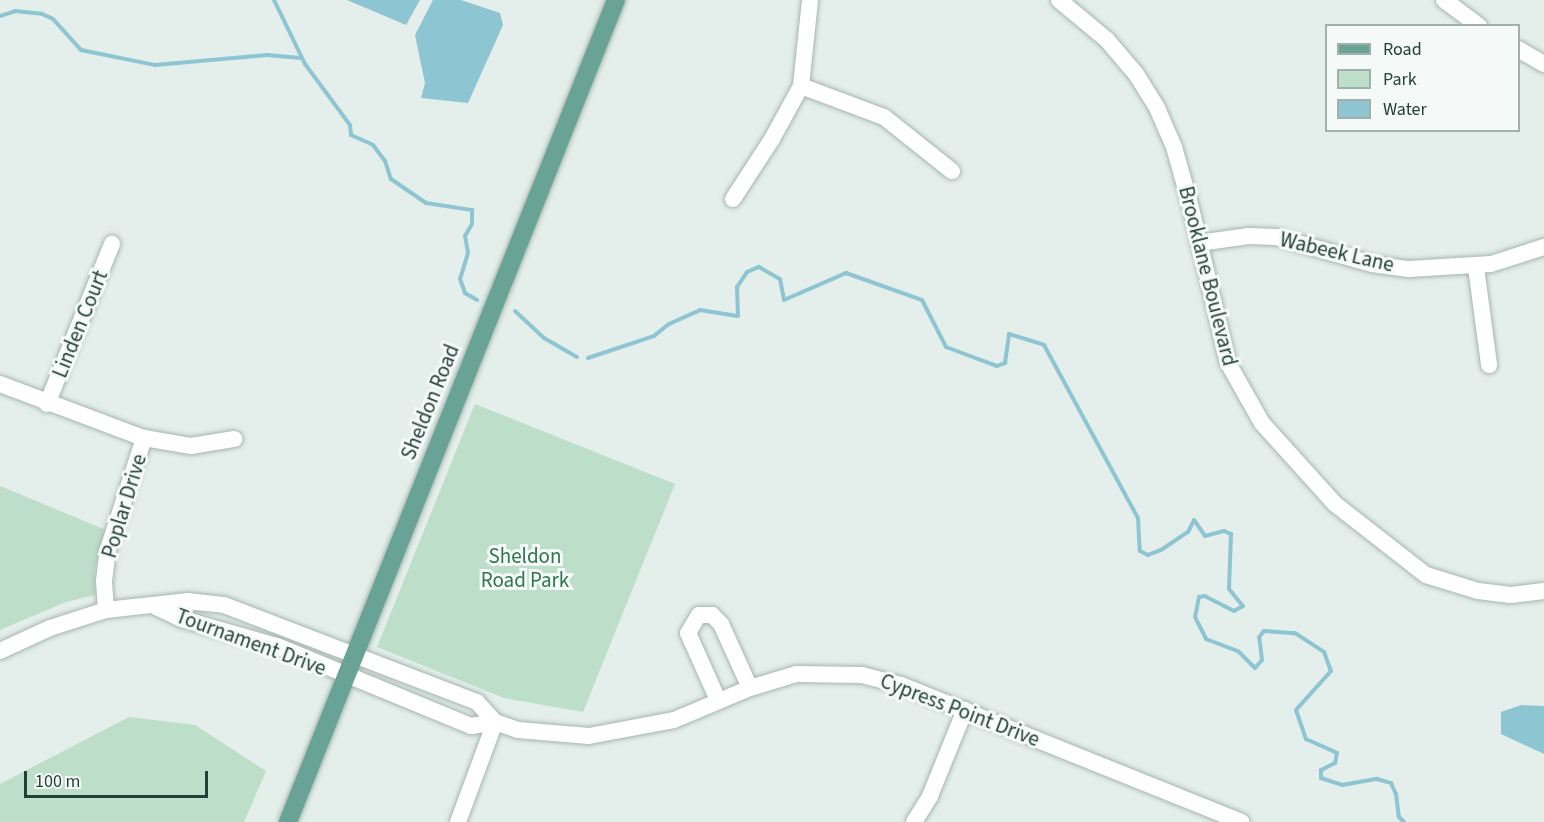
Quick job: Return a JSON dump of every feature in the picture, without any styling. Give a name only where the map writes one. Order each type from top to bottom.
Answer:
[{"type":"main road","name":"Sheldon Road","points":[[288,822],[615,0]]},
{"type":"street","points":[[733,199],[772,139],[801,86],[810,0]]},
{"type":"street","name":"Brooklane Boulevard","points":[[1059,0],[1107,40],[1136,74],[1157,108],[1174,147],[1199,243],[1219,336],[1236,382],[1262,423],[1312,482],[1363,529],[1426,575],[1478,591],[1511,595],[1544,591]]},
{"type":"street","points":[[1444,0],[1476,24]]},
{"type":"street","points":[[1520,51],[1544,64]]},
{"type":"street","points":[[801,86],[884,117],[952,171]]},
{"type":"street","name":"Wabeek Lane","points":[[1199,243],[1249,236],[1276,237],[1372,264],[1409,269],[1476,267],[1516,258],[1544,247]]},
{"type":"street","name":"Linden Court","points":[[47,404],[112,244]]},
{"type":"street","points":[[1476,267],[1489,365]]},
{"type":"street","points":[[0,384],[47,404],[144,438],[191,446],[234,440]]},
{"type":"street","name":"Poplar Drive","points":[[106,610],[104,581],[108,549],[144,438]]},
{"type":"street","name":"Tournament Drive","points":[[0,651],[106,610],[156,607],[187,601],[224,605],[356,654]]},
{"type":"street","name":"Tournament Drive","points":[[156,607],[182,619],[277,646],[346,677]]},
{"type":"street","points":[[718,700],[688,633],[689,626],[699,615],[712,615],[721,624],[750,687]]},
{"type":"street","points":[[356,654],[477,702],[495,722],[458,822]]},
{"type":"street","name":"Cypress Point Drive","points":[[346,677],[471,726],[495,722],[553,734],[600,735],[674,720],[750,687],[796,674],[862,675],[902,685],[1242,822]]},
{"type":"street","points":[[914,822],[930,796],[965,710]]},
{"type":"green space","name":"Sheldon Road Park","points":[[475,404],[675,484],[583,712],[504,698],[377,647]]},
{"type":"green space","points":[[0,486],[106,530],[95,568],[95,595],[66,602],[0,630]]},
{"type":"green space","points":[[129,717],[195,725],[266,771],[244,822],[0,822],[0,784]]},
{"type":"water","points":[[347,0],[420,0],[406,25]]},
{"type":"water","points":[[433,0],[461,0],[500,13],[503,25],[468,103],[421,98],[425,83],[415,35]]},
{"type":"water","points":[[1521,705],[1544,706],[1544,754],[1501,734],[1501,712]]},
{"type":"waterway","points":[[274,0],[305,64],[350,125],[351,135],[373,145],[385,161],[391,179],[426,203],[472,210],[472,224],[465,236],[468,253],[460,279],[465,293],[477,300]]},
{"type":"waterway","points":[[0,16],[15,11],[42,14],[53,19],[81,50],[155,65],[267,55],[301,58]]},
{"type":"waterway","points":[[588,358],[654,336],[669,324],[700,310],[738,316],[737,287],[747,272],[759,267],[780,279],[784,300],[846,273],[922,300],[946,347],[997,366],[1005,363],[1009,334],[1044,345],[1138,518],[1140,551],[1148,555],[1161,550],[1188,532],[1194,520],[1205,536],[1224,531],[1231,534],[1229,589],[1243,606],[1234,611],[1205,596],[1199,597],[1195,617],[1206,639],[1238,651],[1255,668],[1262,660],[1259,637],[1264,631],[1295,633],[1324,652],[1331,671],[1296,710],[1306,739],[1337,753],[1335,763],[1321,770],[1321,778],[1342,785],[1377,779],[1391,783],[1396,794],[1399,817],[1404,822]]},
{"type":"waterway","points":[[515,311],[544,338],[577,357]]}]
